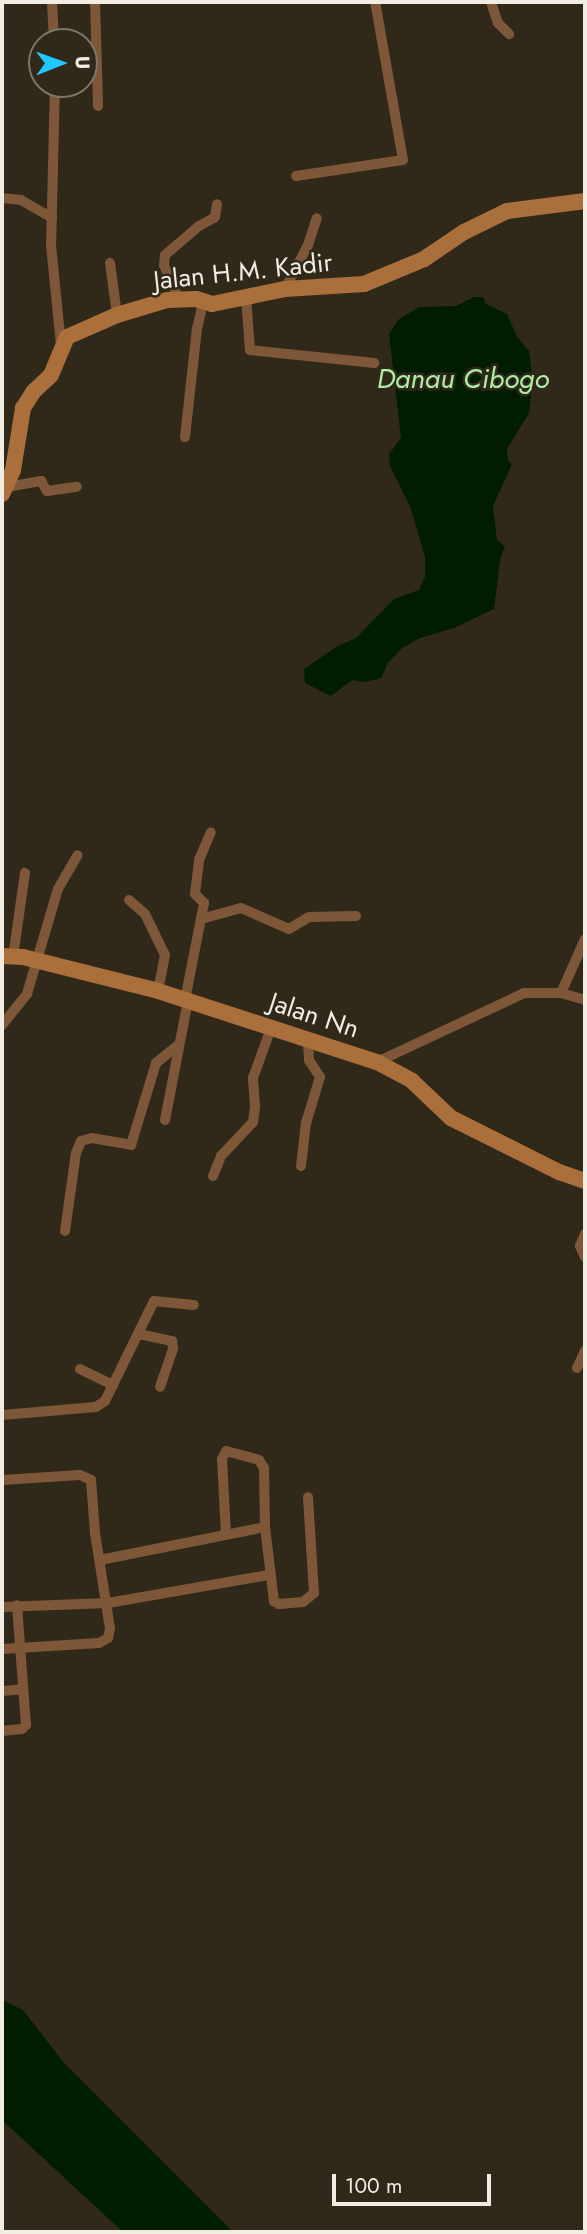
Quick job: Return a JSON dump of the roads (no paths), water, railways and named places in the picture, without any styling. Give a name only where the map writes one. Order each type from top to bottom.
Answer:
[{"type":"street","points":[[52,2],[53,28]]},
{"type":"street","points":[[94,2],[98,106]]},
{"type":"street","points":[[296,176],[402,161],[404,158],[375,2]]},
{"type":"street","points":[[491,2],[498,23],[509,34]]},
{"type":"street","points":[[4,490],[13,470],[23,408],[34,391],[51,375],[61,345],[54,299],[52,218],[55,98]]},
{"type":"street","points":[[2,198],[21,200],[52,218]]},
{"type":"street","name":"Jalan H.M. Kadir","points":[[61,345],[67,337],[117,315],[179,299],[212,304],[285,289],[364,284],[424,260],[464,232],[507,211],[538,204],[585,201]]},
{"type":"street","points":[[179,299],[164,265],[165,255],[198,226],[215,217],[217,204]]},
{"type":"street","points":[[285,289],[311,239],[317,218]]},
{"type":"street","points":[[110,263],[117,315]]},
{"type":"street","points":[[246,297],[250,350],[374,363]]},
{"type":"street","points":[[185,437],[197,328],[203,302]]},
{"type":"street","points":[[4,490],[41,481],[47,491],[76,486]]},
{"type":"street","points":[[165,1120],[204,903],[195,894],[199,860],[211,832]]},
{"type":"street","points":[[2,1025],[27,994],[58,889],[78,855]]},
{"type":"street","points":[[13,957],[25,873]]},
{"type":"street","points":[[129,900],[145,914],[165,955],[158,991]]},
{"type":"street","points":[[201,919],[241,908],[289,929],[309,917],[356,915]]},
{"type":"street","points":[[561,993],[585,939]]},
{"type":"street","name":"Jalan Nn","points":[[13,957],[158,991],[377,1062],[412,1081],[451,1118],[559,1172],[585,1181]]},
{"type":"street","points":[[377,1062],[524,993],[561,993],[585,1000]]},
{"type":"street","points":[[213,1176],[228,1147],[253,1122],[253,1078],[271,1028]]},
{"type":"street","points":[[301,1166],[306,1123],[320,1077],[309,1060],[308,1039]]},
{"type":"street","points":[[65,1231],[76,1153],[81,1141],[92,1138],[131,1145],[156,1063],[177,1046]]},
{"type":"street","points":[[585,1234],[580,1246],[585,1257]]},
{"type":"street","points":[[2,1415],[96,1407],[104,1401],[113,1385],[154,1301],[194,1305]]},
{"type":"street","points":[[139,1334],[172,1341],[173,1349],[160,1387]]},
{"type":"street","points":[[577,1368],[585,1351]]},
{"type":"street","points":[[80,1369],[113,1385]]},
{"type":"street","points":[[226,1535],[222,1459],[226,1451],[259,1460],[264,1468],[265,1527],[274,1601],[279,1604],[303,1602],[314,1593],[308,1497]]},
{"type":"street","points":[[2,1480],[80,1475],[91,1480],[110,1629],[105,1641],[2,1649]]},
{"type":"street","points":[[100,1560],[265,1527]]},
{"type":"street","points":[[2,1606],[108,1603],[269,1575]]},
{"type":"street","points":[[2,1731],[22,1729],[26,1726],[18,1605]]},
{"type":"street","points":[[2,1691],[23,1689]]},
{"type":"water","name":"Danau Cibogo","points":[[474,297],[483,297],[486,304],[507,314],[517,337],[529,351],[533,381],[529,413],[507,449],[508,461],[512,464],[493,506],[497,540],[505,546],[500,560],[494,609],[454,628],[420,638],[402,648],[388,663],[381,678],[365,682],[352,680],[331,696],[305,683],[304,669],[336,647],[356,638],[394,599],[419,590],[425,577],[425,557],[411,509],[390,466],[389,454],[401,438],[389,334],[398,320],[419,307],[456,306]]},
{"type":"water","points":[[2,2000],[23,2010],[64,2063],[233,2232],[123,2232],[2,2120]]}]
